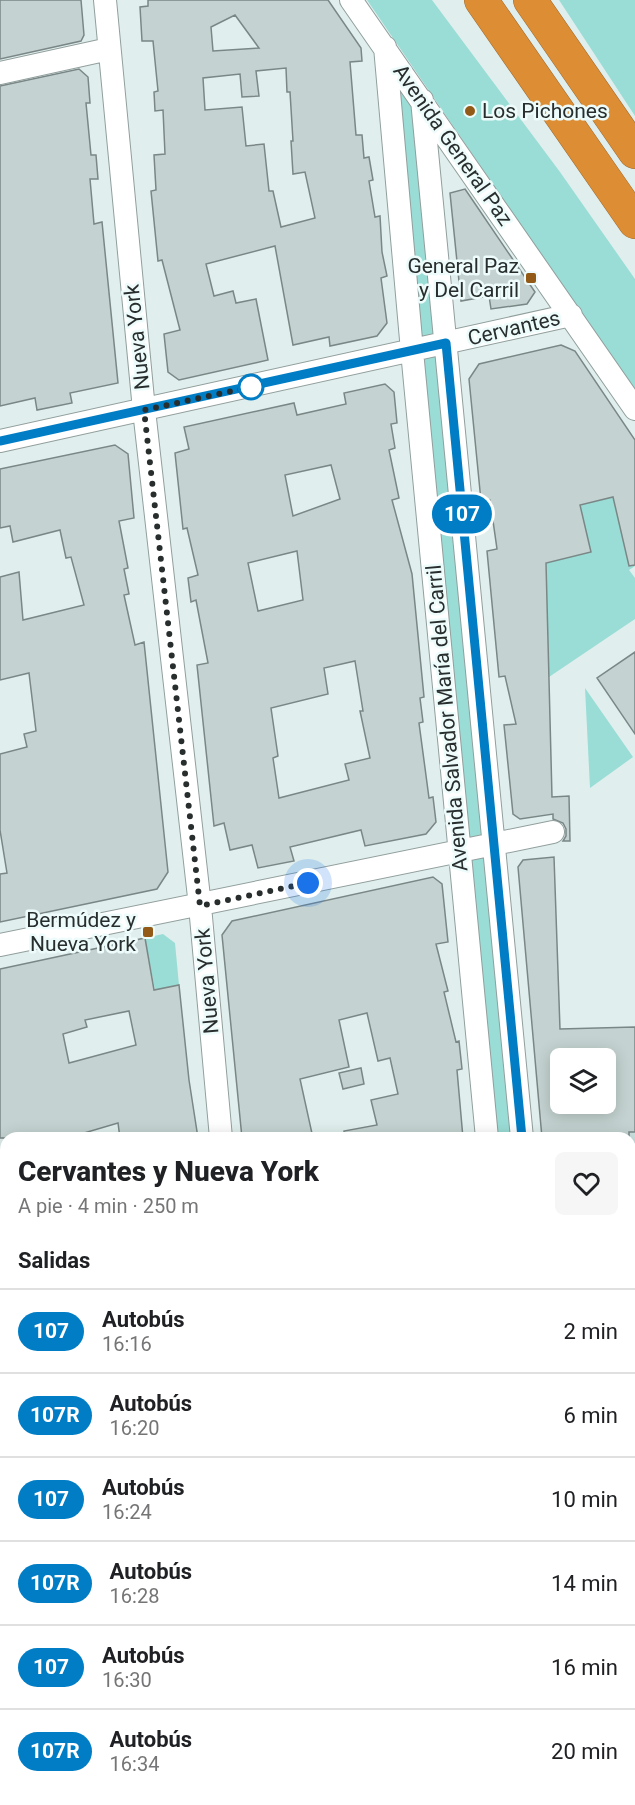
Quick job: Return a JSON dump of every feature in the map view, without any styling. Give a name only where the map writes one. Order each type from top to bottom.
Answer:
[{"type":"highway","points":[[469,0],[521,58]]},
{"type":"highway","points":[[481,0],[635,222]]},
{"type":"highway","points":[[530,0],[635,152]]},
{"type":"highway","points":[[536,0],[553,34]]},
{"type":"street","name":"Nueva York","points":[[105,0],[144,410],[200,906],[219,1132]]},
{"type":"street","name":"Avenida General Paz","points":[[351,0],[635,409]]},
{"type":"street","name":"Avenida Salvador María del Carril","points":[[385,47],[486,1132]]},
{"type":"street","points":[[0,73],[109,50]]},
{"type":"street","name":"Avenida Salvador María del Carril","points":[[422,100],[521,1132]]},
{"type":"street","name":"Cervantes","points":[[0,441],[571,315]]},
{"type":"street","points":[[0,945],[148,914],[200,906],[553,832]]},
{"type":"shaded area","points":[[367,0],[432,0],[560,172],[635,279],[635,392]]},
{"type":"shaded area","points":[[559,0],[635,0],[635,116]]},
{"type":"shaded area","points":[[385,47],[422,100],[521,1132],[486,1132]]},
{"type":"shaded area","points":[[613,497],[624,543],[635,540],[635,566],[629,570],[635,578],[635,619],[549,677],[546,563],[579,554],[580,505]]},
{"type":"shaded area","points":[[585,688],[633,757],[590,788]]},
{"type":"shaded area","points":[[163,934],[175,943],[179,985],[155,990],[145,938]]},
{"type":"shaded area","points":[[635,1027],[635,1132],[564,1132],[563,1114],[616,1114],[616,1048],[561,1048],[560,1029]]},
{"type":"building","points":[[0,0],[81,0],[84,35],[81,41],[0,59]]},
{"type":"building","points":[[148,0],[328,0],[361,48],[362,61],[350,62],[356,135],[362,135],[364,158],[369,157],[373,180],[369,181],[375,217],[380,216],[382,252],[387,276],[381,278],[387,323],[377,336],[330,346],[329,337],[293,345],[275,246],[206,264],[214,296],[233,291],[236,303],[256,299],[268,360],[179,380],[168,372],[164,334],[180,330],[162,260],[158,261],[151,191],[156,190],[154,155],[165,154],[163,110],[155,111],[154,92],[158,91],[153,41],[142,41],[140,7],[148,6]],"holes":[[[235,15],[259,48],[213,51],[211,27]],[[286,68],[287,92],[290,92],[293,174],[305,172],[315,218],[281,227],[273,191],[269,191],[264,144],[246,146],[242,107],[205,110],[203,78],[240,74],[242,97],[259,96],[256,71]]]},
{"type":"building","points":[[79,69],[88,77],[90,103],[86,103],[91,155],[96,155],[98,179],[90,179],[94,224],[102,222],[118,383],[70,393],[72,403],[37,410],[35,398],[0,406],[0,86]]},
{"type":"building","points":[[465,189],[535,292],[527,304],[491,309],[489,296],[461,301],[450,193]]},
{"type":"building","points":[[561,345],[575,351],[635,440],[635,565],[629,566],[613,497],[580,505],[591,552],[546,563],[552,797],[569,796],[570,841],[563,841],[566,829],[563,823],[553,819],[553,814],[520,819],[513,814],[504,725],[516,724],[505,676],[499,677],[487,551],[497,549],[490,500],[481,501],[469,379],[479,364]]},
{"type":"building","points":[[385,384],[394,392],[397,423],[391,424],[395,448],[389,450],[399,498],[392,500],[412,574],[424,697],[420,698],[423,722],[419,723],[429,798],[433,797],[436,822],[426,834],[365,846],[361,830],[290,847],[294,861],[258,868],[252,845],[230,850],[224,823],[214,826],[197,665],[208,663],[196,600],[191,602],[188,578],[198,575],[187,528],[183,529],[175,453],[189,449],[184,427],[294,403],[297,415],[346,404],[344,393]],"holes":[[[331,465],[340,499],[293,516],[285,475]],[[297,551],[303,600],[258,611],[248,563]],[[355,661],[363,711],[360,711],[370,758],[345,764],[349,780],[279,798],[273,758],[278,756],[271,708],[328,694],[324,668]]]},
{"type":"building","points":[[115,445],[128,454],[134,518],[119,521],[128,568],[124,569],[129,594],[124,595],[135,645],[144,642],[168,872],[157,889],[0,922],[0,874],[7,873],[0,830],[0,754],[27,747],[24,734],[36,731],[29,673],[0,680],[0,577],[19,572],[23,620],[84,605],[71,557],[66,558],[60,530],[13,542],[10,526],[0,528],[0,469]]},
{"type":"building","points":[[635,652],[635,734],[597,678]]},
{"type":"building","points":[[554,857],[560,1029],[635,1027],[635,1132],[541,1132],[518,867],[523,860]]},
{"type":"building","points":[[433,877],[442,884],[448,942],[436,944],[448,991],[444,992],[456,1042],[459,1041],[462,1069],[457,1070],[462,1132],[344,1132],[377,1125],[371,1100],[398,1094],[390,1058],[378,1061],[367,1013],[339,1020],[349,1067],[300,1079],[312,1132],[241,1132],[222,935],[232,921]]},
{"type":"building","points":[[145,938],[154,990],[179,985],[197,1132],[119,1132],[118,1123],[87,1132],[0,1132],[0,969]],"holes":[[[129,1011],[136,1045],[69,1063],[63,1034],[87,1027],[85,1020]]]},
{"type":"building","points":[[361,1068],[364,1084],[343,1089],[339,1073]]},
{"type":"bus line","name":"107","points":[[0,441],[446,343],[521,1132]]},
{"type":"place","name":"Los Pichones","points":[[470,111]]},
{"type":"place","name":"General Paz y Del Carril","points":[[531,278]]},
{"type":"place","name":"Bermúdez y Nueva York","points":[[148,932]]},
{"type":"route","points":[[251,387],[144,410],[200,906],[308,883]]}]
